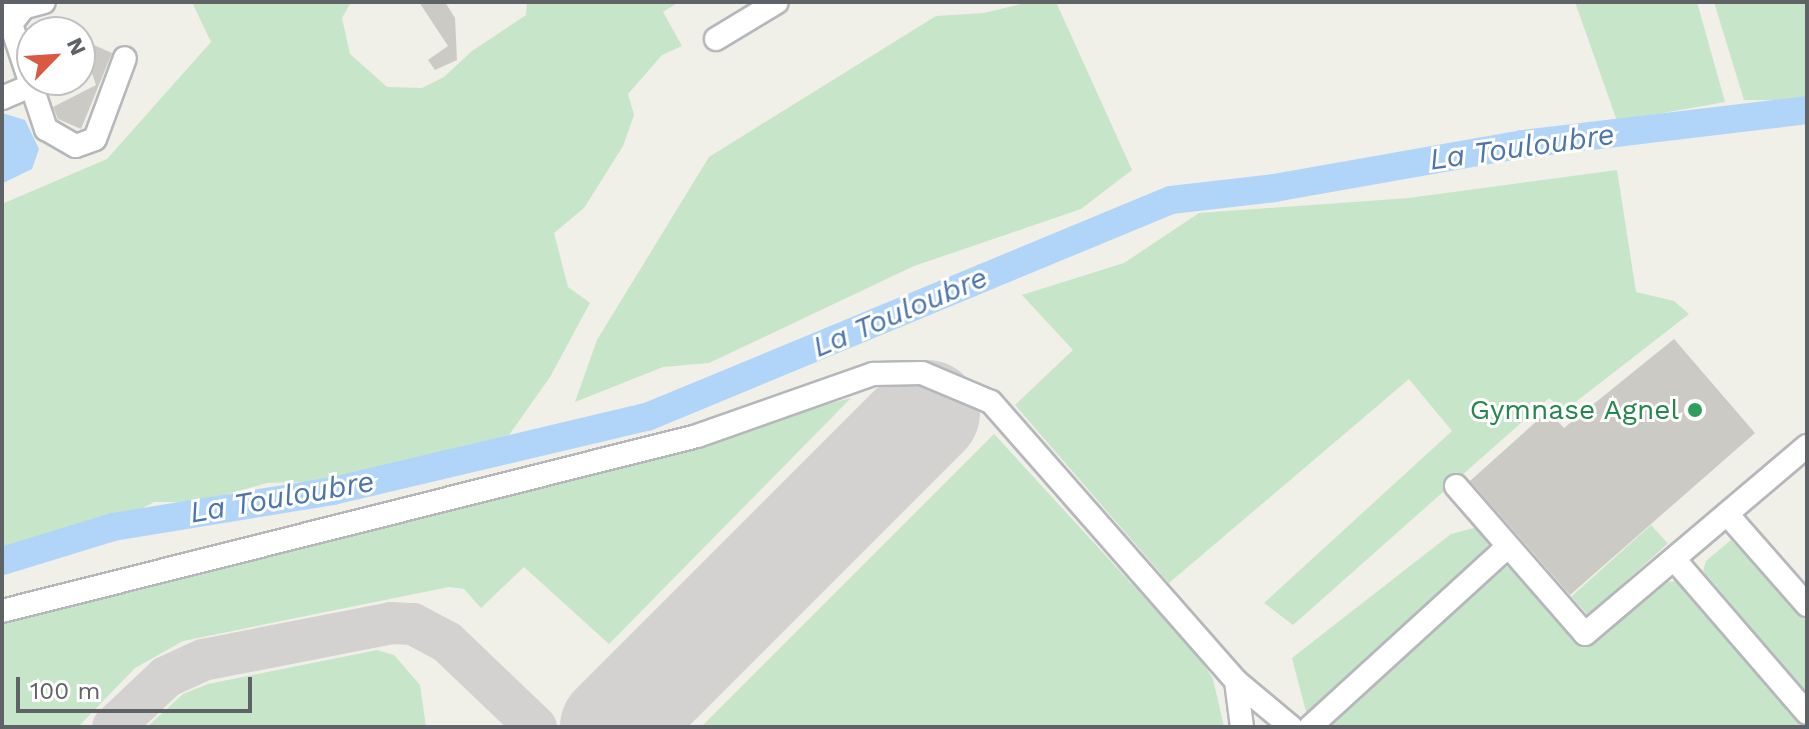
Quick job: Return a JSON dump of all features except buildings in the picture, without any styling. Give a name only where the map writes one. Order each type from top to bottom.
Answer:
[{"type":"street","points":[[16,39],[11,24],[12,12],[44,2]]},
{"type":"street","points":[[716,39],[777,2]]},
{"type":"street","points":[[36,96],[46,129],[76,146],[95,139],[125,58]]},
{"type":"street","points":[[2,611],[697,436],[873,374],[922,373],[991,402],[1019,429],[1236,681],[1291,727]]},
{"type":"street","points":[[1456,486],[1585,634],[1807,446]]},
{"type":"street","points":[[1727,514],[1807,605]]},
{"type":"street","points":[[1310,727],[1508,546]]},
{"type":"street","points":[[1674,559],[1807,713]]},
{"type":"street","points":[[1236,681],[1242,727]]},
{"type":"green space","points":[[192,2],[351,2],[342,18],[350,54],[387,87],[422,88],[444,77],[472,51],[526,15],[527,2],[679,2],[663,12],[682,46],[662,55],[628,94],[634,115],[623,146],[584,208],[554,233],[568,287],[590,303],[550,377],[509,435],[329,481],[267,483],[199,502],[154,502],[128,516],[2,550],[2,204],[107,159],[211,42]]},
{"type":"green space","points":[[1029,2],[1056,2],[1132,170],[1081,209],[914,266],[709,363],[663,367],[575,402],[597,340],[709,157],[936,16],[984,13]]},
{"type":"green space","points":[[1575,2],[1697,2],[1725,102],[1617,121]]},
{"type":"green space","points":[[1714,2],[1807,2],[1807,100],[1744,100]]},
{"type":"green space","points":[[1617,170],[1636,292],[1674,301],[1689,314],[1564,411],[1549,398],[1293,625],[1264,603],[1452,431],[1409,379],[1169,583],[1015,405],[1073,350],[1022,295],[1124,263],[1199,213],[1409,198]]},
{"type":"green space","points":[[851,398],[609,644],[524,567],[481,608],[464,589],[449,587],[183,641],[135,668],[78,727],[2,727],[2,622]]},
{"type":"green space","points":[[994,434],[1199,657],[1213,679],[1224,727],[701,727]]},
{"type":"green space","points":[[1489,524],[1508,546],[1310,727],[1292,658],[1451,534]]},
{"type":"green space","points":[[1651,525],[1668,544],[1588,615],[1571,597]]},
{"type":"green space","points":[[1731,540],[1807,621],[1807,694],[1703,571],[1706,561]]},
{"type":"green space","points":[[1501,566],[1509,567],[1576,639],[1661,583],[1677,581],[1804,727],[1328,727],[1329,718]]},
{"type":"green space","points":[[377,650],[394,655],[420,685],[426,727],[147,727],[183,694],[208,684]]},
{"type":"water","points":[[2,113],[25,120],[39,149],[32,169],[3,183]]},
{"type":"waterway","name":"La Touloubre","points":[[2,561],[113,527],[333,491],[647,417],[1171,200],[1274,188],[1523,144],[1807,110]]},
{"type":"taxiway","points":[[113,727],[166,677],[203,660],[391,623],[413,624],[447,642],[536,727]]},
{"type":"runway","points":[[613,727],[927,413]]},
{"type":"place","name":"Gymnase Agnel","points":[[1695,410]]}]
